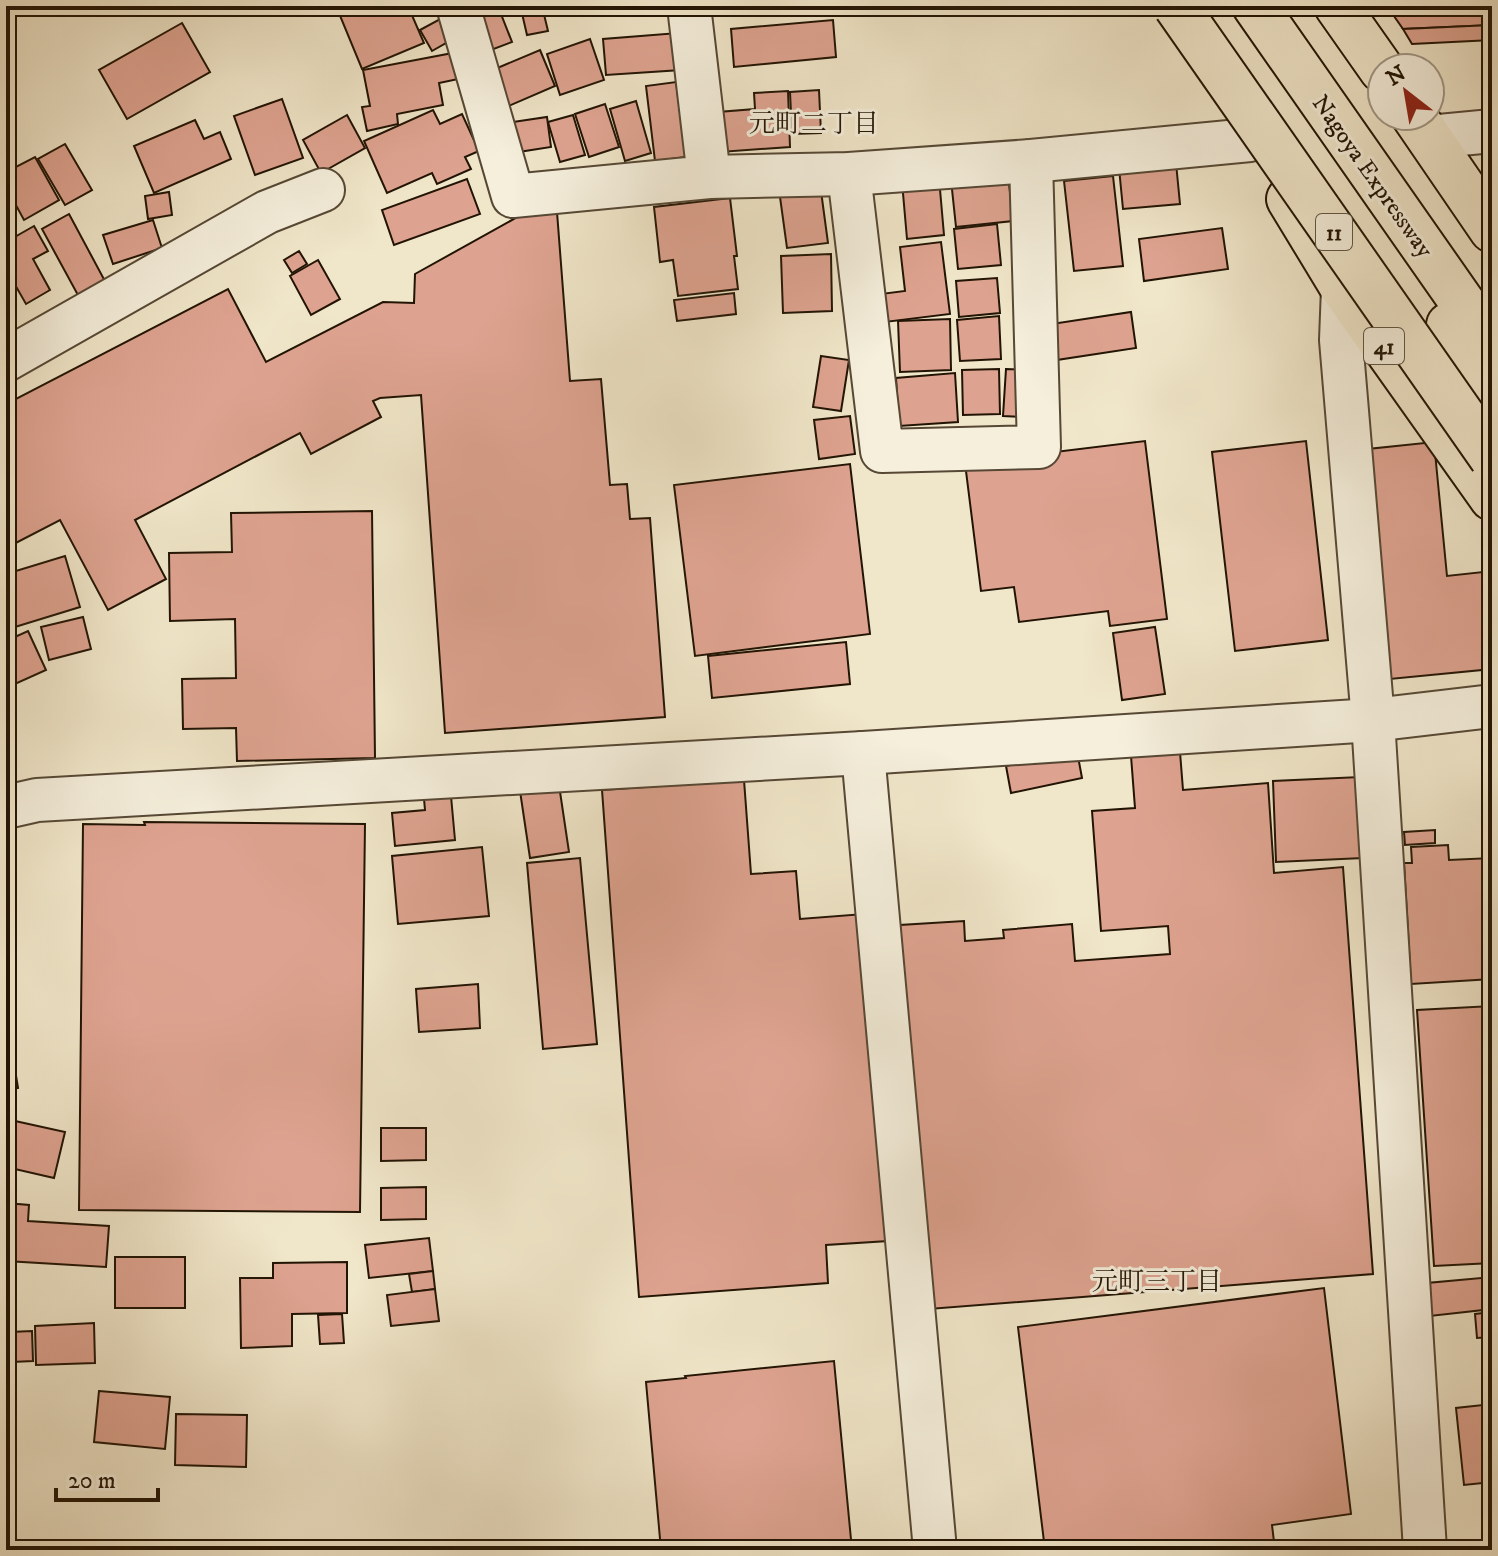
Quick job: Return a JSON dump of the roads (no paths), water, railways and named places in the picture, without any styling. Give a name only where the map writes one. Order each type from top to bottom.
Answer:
[{"type":"highway","name":"41","points":[[1156,6],[1282,188],[1343,288],[1492,498]]},
{"type":"highway","name":"11","points":[[1176,6],[1492,458]]},
{"type":"highway","points":[[1198,6],[1282,188]]},
{"type":"highway","name":"Nagoya Expressway","points":[[1255,6],[1492,345]]},
{"type":"highway","points":[[1337,6],[1369,52]]},
{"type":"highway","points":[[1424,132],[1492,230]]},
{"type":"highway","points":[[1360,158],[1394,247],[1492,387]]},
{"type":"street","points":[[458,6],[513,196],[709,177],[849,174],[1031,161],[1250,140]]},
{"type":"street","points":[[689,6],[709,177]]},
{"type":"street","points":[[1446,128],[1492,131]]},
{"type":"street","points":[[849,174],[882,451],[1039,447],[1031,161]]},
{"type":"street","points":[[6,360],[267,212],[323,190]]},
{"type":"street","points":[[1343,288],[1341,340],[1373,720],[1425,1550]]},
{"type":"street","points":[[6,807],[37,800],[863,753],[1373,720],[1492,706]]},
{"type":"street","points":[[863,753],[935,1550]]},
{"type":"district","name":"元町二丁目","points":[[814,123]]},
{"type":"district","name":"元町三丁目","points":[[1157,1281]]}]
